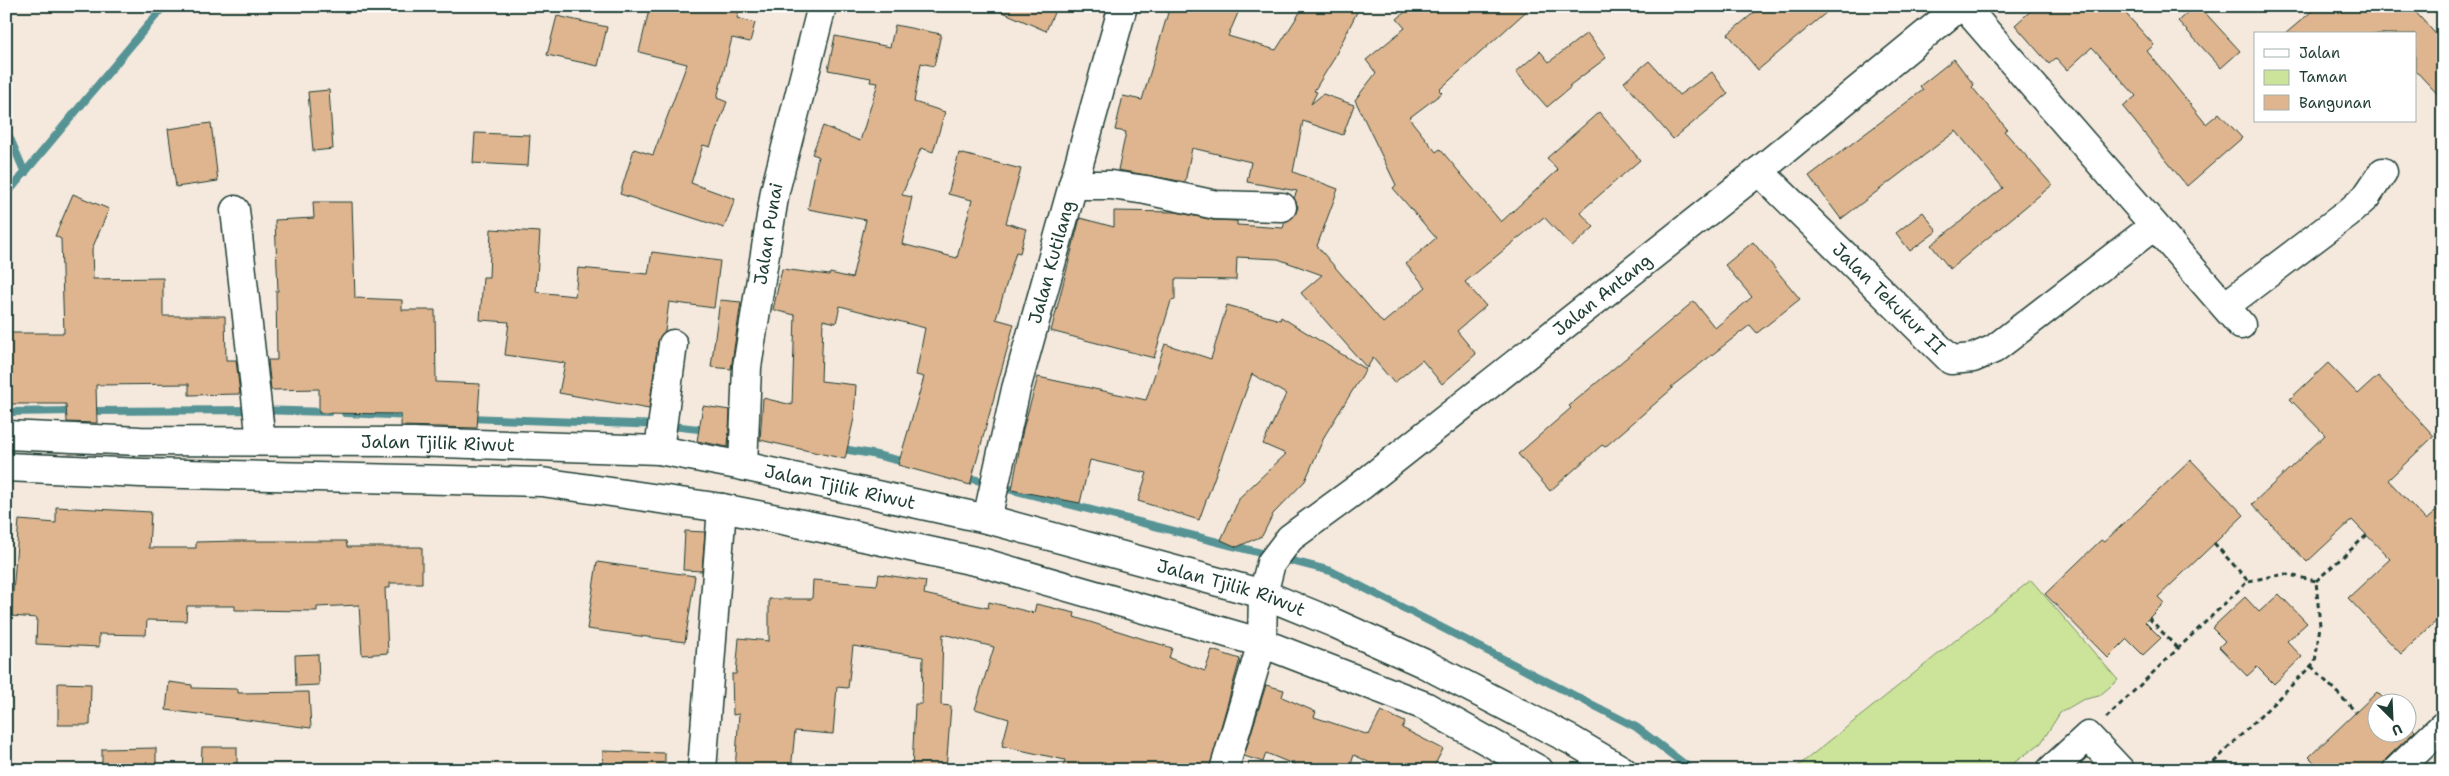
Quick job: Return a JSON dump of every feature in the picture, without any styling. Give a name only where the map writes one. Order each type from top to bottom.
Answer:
[{"type":"main road","name":"Jalan Punai","points":[[743,466],[747,367],[775,190],[822,6]]},
{"type":"main road","name":"Jalan Kutilang","points":[[987,520],[1016,389],[1123,6]]},
{"type":"main road","name":"Jalan Antang","points":[[1224,770],[1262,643],[1263,594],[1270,563],[1290,538],[1361,486],[1759,171],[1960,6]]},
{"type":"main road","points":[[1964,6],[2233,316],[2366,197],[2383,172]]},
{"type":"main road","name":"Jalan Tekukur II","points":[[1759,171],[1951,360],[1973,358],[1994,349],[2154,226]]},
{"type":"main road","points":[[1073,185],[1111,185],[1146,190],[1216,205],[1282,207]]},
{"type":"main road","points":[[235,210],[261,441]]},
{"type":"main road","points":[[659,450],[673,344]]},
{"type":"main road","name":"Jalan Tjilik Riwut","points":[[6,435],[140,441],[412,442],[659,450],[743,466],[987,520],[1263,594],[1423,663],[1572,741],[1622,770]]},
{"type":"main road","points":[[140,441],[141,473]]},
{"type":"main road","name":"Jalan Tjilik Riwut","points":[[6,467],[141,473],[542,482],[722,508],[984,563],[1262,643],[1425,706],[1538,770]]},
{"type":"main road","points":[[702,770],[722,508]]},
{"type":"main road","points":[[2397,770],[2443,726]]},
{"type":"main road","points":[[2051,770],[2088,736],[2120,770]]},
{"type":"path","points":[[2316,581],[2367,535]]},
{"type":"path","points":[[2214,543],[2248,581]]},
{"type":"path","points":[[2088,736],[2248,581],[2285,574],[2316,581]]},
{"type":"path","points":[[2206,770],[2315,662],[2320,626],[2316,581]]},
{"type":"path","points":[[2149,618],[2178,649]]},
{"type":"path","points":[[2311,666],[2356,712]]},
{"type":"green space","points":[[2031,580],[2118,680],[2099,696],[2082,700],[2060,713],[2041,743],[2004,770],[1793,770]]},
{"type":"building","points":[[650,6],[740,6],[737,18],[755,23],[750,42],[732,38],[717,98],[727,102],[710,147],[703,145],[691,183],[735,199],[724,228],[620,194],[634,149],[653,155],[687,64],[639,52]]},
{"type":"building","points":[[989,6],[1057,6],[1046,31]]},
{"type":"building","points":[[1170,6],[1241,6],[1228,36],[1276,50],[1304,6],[1360,6],[1332,62],[1314,91],[1317,92],[1311,104],[1323,94],[1354,105],[1343,135],[1303,121],[1293,172],[1338,189],[1317,246],[1383,323],[1426,287],[1406,264],[1436,238],[1393,188],[1396,185],[1355,100],[1376,73],[1366,60],[1405,28],[1397,19],[1412,6],[1532,6],[1439,90],[1442,93],[1409,118],[1436,152],[1440,149],[1501,222],[1558,170],[1547,158],[1599,112],[1640,160],[1580,212],[1594,227],[1572,247],[1544,217],[1465,282],[1486,306],[1457,331],[1476,354],[1442,384],[1422,360],[1394,383],[1373,358],[1367,368],[1301,293],[1322,275],[1278,259],[1237,257],[1236,280],[1175,279],[1175,300],[1171,301],[1154,358],[1051,331],[1080,218],[1114,227],[1114,211],[1176,212],[1213,220],[1237,221],[1237,225],[1283,228],[1285,222],[1295,215],[1298,207],[1294,198],[1297,191],[1247,182],[1251,162],[1192,148],[1185,182],[1118,170],[1126,132],[1115,130],[1123,96],[1142,100]]},
{"type":"building","points":[[1762,6],[1834,6],[1758,70],[1728,34]]},
{"type":"building","points":[[2036,6],[2119,6],[2154,45],[2147,51],[2206,124],[2219,113],[2242,138],[2187,186],[2123,107],[2136,96],[2092,47],[2067,70],[2056,58],[2049,64],[2015,25]]},
{"type":"building","points":[[2194,6],[2199,6],[2240,51],[2221,68],[2178,21]]},
{"type":"building","points":[[2318,6],[2410,6],[2443,42],[2443,100],[2416,71],[2416,32],[2287,32]]},
{"type":"building","points":[[557,16],[607,27],[598,66],[547,55]]},
{"type":"building","points":[[895,25],[941,34],[934,66],[921,63],[914,102],[945,112],[933,152],[921,148],[902,195],[912,197],[902,244],[957,258],[972,200],[948,194],[959,153],[1021,169],[1006,223],[1026,229],[1020,253],[1016,252],[996,319],[1014,324],[970,485],[898,465],[924,377],[916,375],[925,328],[840,306],[836,323],[823,320],[821,381],[856,385],[854,418],[845,459],[760,440],[763,398],[792,405],[795,315],[773,310],[782,269],[829,275],[830,273],[852,278],[866,220],[808,209],[818,156],[812,154],[823,126],[860,141],[878,83],[870,82],[871,78],[828,70],[835,36],[890,47]]},
{"type":"building","points":[[1587,33],[1606,58],[1569,86],[1571,87],[1547,107],[1516,72],[1540,51],[1549,62]]},
{"type":"building","points":[[1954,59],[1974,85],[1972,87],[2007,129],[2004,131],[2052,185],[1950,269],[1931,245],[2003,188],[1956,131],[1841,219],[1809,176],[1923,90],[1920,86]]},
{"type":"building","points":[[1649,61],[1679,95],[1712,72],[1728,94],[1673,139],[1624,82]]},
{"type":"building","points":[[329,90],[333,149],[313,151],[308,92]]},
{"type":"building","points":[[211,123],[218,181],[176,187],[168,129]]},
{"type":"building","points":[[475,133],[530,135],[528,166],[473,163]]},
{"type":"building","points":[[73,194],[109,209],[92,249],[93,279],[163,278],[163,316],[225,316],[226,360],[236,360],[240,394],[189,395],[189,384],[96,385],[97,423],[67,422],[66,404],[6,404],[6,333],[64,333],[61,239],[55,236]]},
{"type":"building","points":[[313,202],[352,202],[355,298],[402,300],[402,310],[435,310],[436,382],[480,384],[477,428],[401,426],[401,414],[319,413],[319,389],[271,390],[268,360],[277,360],[276,291],[278,291],[275,220],[314,218]]},
{"type":"building","points":[[1923,212],[1937,231],[1910,251],[1896,233]]},
{"type":"building","points":[[491,229],[540,232],[536,292],[575,296],[578,268],[648,274],[652,252],[720,261],[714,308],[669,302],[665,331],[658,342],[649,409],[559,393],[565,363],[505,355],[509,322],[480,320],[483,277],[489,277]]},
{"type":"building","points":[[1753,242],[1800,299],[1757,333],[1750,325],[1671,387],[1673,388],[1605,447],[1602,445],[1550,491],[1518,454],[1571,408],[1569,406],[1694,301],[1715,328],[1752,297],[1725,265]]},
{"type":"building","points":[[720,300],[741,302],[731,369],[711,367]]},
{"type":"building","points":[[1227,305],[1280,320],[1281,317],[1366,369],[1325,435],[1305,481],[1273,514],[1262,536],[1237,547],[1221,540],[1240,497],[1286,454],[1263,444],[1286,394],[1252,374],[1199,520],[1138,501],[1147,473],[1090,460],[1080,503],[1012,490],[1023,429],[1038,377],[1146,400],[1165,344],[1211,359]]},
{"type":"building","points":[[2328,363],[2358,394],[2378,376],[2434,436],[2388,480],[2426,520],[2443,505],[2443,615],[2401,654],[2348,598],[2390,559],[2352,520],[2307,562],[2252,504],[2325,435],[2290,399]]},
{"type":"building","points":[[703,406],[730,410],[728,447],[697,441]]},
{"type":"building","points":[[2191,460],[2244,515],[2158,597],[2164,603],[2145,622],[2161,638],[2143,655],[2127,639],[2108,658],[2045,594],[2101,540],[2104,542]]},
{"type":"building","points":[[56,507],[151,512],[149,548],[196,548],[196,542],[236,541],[346,541],[347,547],[422,547],[422,583],[390,583],[390,588],[385,588],[388,653],[362,655],[359,605],[317,607],[317,611],[235,610],[235,606],[187,606],[186,621],[147,620],[146,635],[99,634],[99,647],[36,644],[37,618],[11,616],[19,520],[56,523]]},
{"type":"building","points":[[685,531],[705,532],[702,571],[683,570]]},
{"type":"building","points":[[597,562],[695,576],[685,642],[587,629]]},
{"type":"building","points":[[879,574],[926,581],[924,594],[988,608],[989,602],[1034,613],[1036,604],[1075,613],[1074,617],[1172,648],[1169,658],[1205,671],[1212,650],[1240,659],[1209,770],[1062,770],[1065,760],[1002,746],[1009,719],[975,709],[994,647],[943,634],[941,705],[951,706],[946,770],[912,770],[915,704],[922,704],[923,657],[853,646],[848,688],[837,687],[833,734],[795,731],[791,770],[735,770],[739,714],[733,715],[732,674],[736,674],[739,638],[769,641],[769,599],[812,599],[813,580],[877,585]]},
{"type":"building","points":[[2279,594],[2307,623],[2287,641],[2302,657],[2274,684],[2257,667],[2247,676],[2219,647],[2225,641],[2212,628],[2245,597],[2259,612]]},
{"type":"building","points":[[318,654],[319,685],[296,686],[295,655]]},
{"type":"building","points":[[169,682],[192,685],[192,688],[238,689],[238,693],[309,692],[311,728],[166,710]]},
{"type":"building","points":[[58,683],[91,684],[90,725],[58,725]]},
{"type":"building","points":[[1266,685],[1284,690],[1282,697],[1316,712],[1314,717],[1369,735],[1381,711],[1405,722],[1402,728],[1443,749],[1432,770],[1385,770],[1354,755],[1349,770],[1307,770],[1266,753],[1263,762],[1244,756]]},
{"type":"building","points":[[2366,703],[2366,744],[2402,744],[2386,759],[2382,770],[2322,770],[2309,757]]},
{"type":"building","points":[[202,747],[237,747],[237,770],[201,770]]},
{"type":"building","points":[[156,748],[156,770],[102,770],[102,749]]},
{"type":"building","points":[[603,751],[665,753],[665,770],[602,770]]},
{"type":"waterway","points":[[6,195],[164,6]]},
{"type":"waterway","points":[[6,129],[25,173]]},
{"type":"waterway","points":[[88,411],[257,410],[329,412]]},
{"type":"waterway","points":[[6,412],[76,411]]},
{"type":"waterway","points":[[345,413],[411,416]]},
{"type":"waterway","points":[[468,418],[662,425],[708,430]]},
{"type":"waterway","points":[[837,448],[909,463]]},
{"type":"waterway","points":[[963,477],[981,481]]},
{"type":"waterway","points":[[1009,489],[1269,555]]},
{"type":"waterway","points":[[1280,558],[1331,571],[1636,727],[1692,770]]}]
